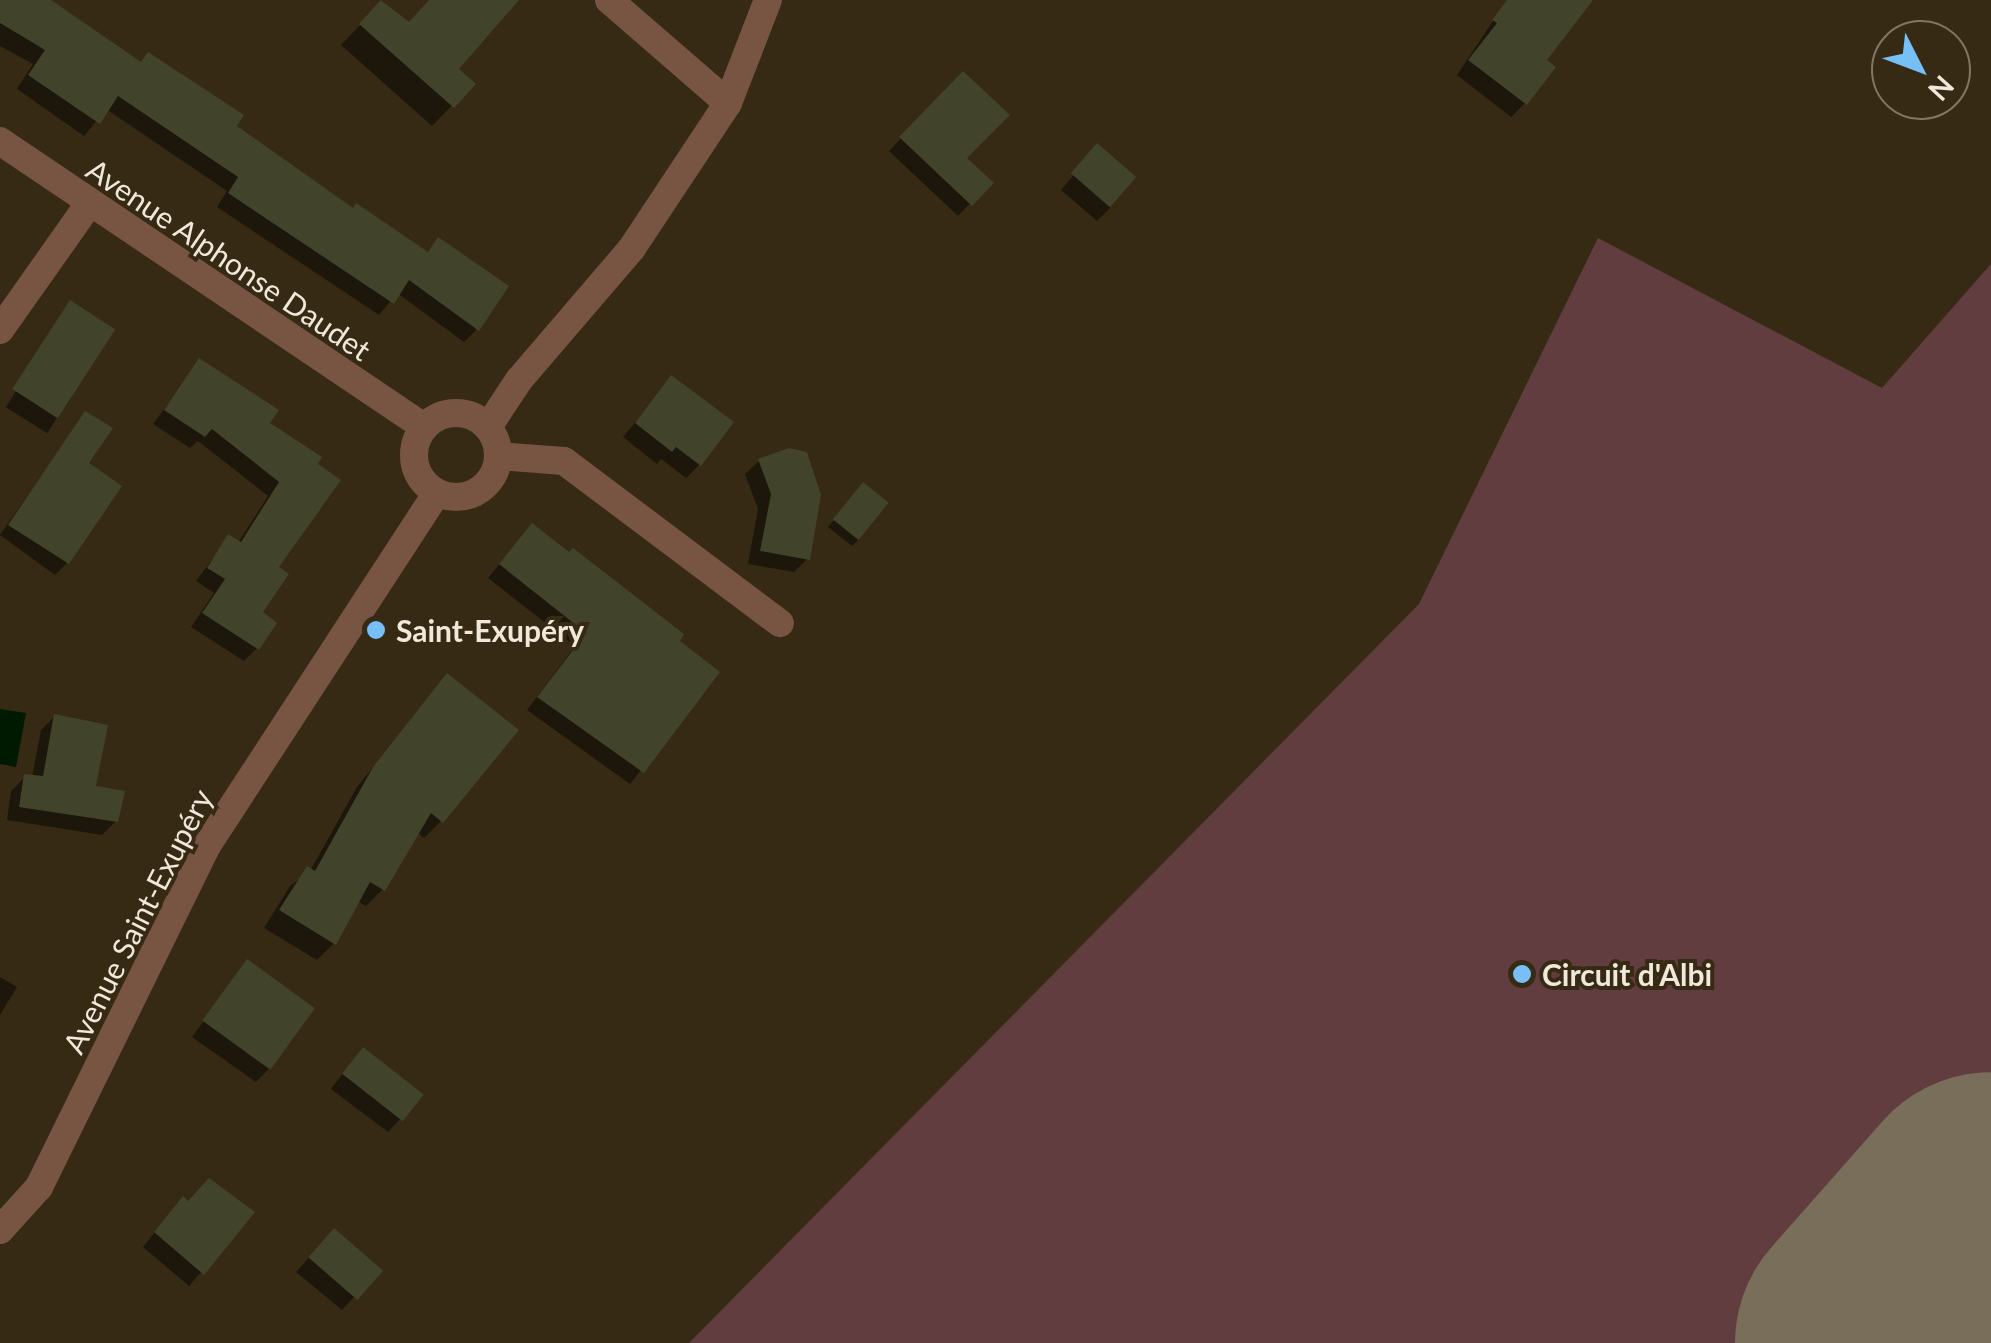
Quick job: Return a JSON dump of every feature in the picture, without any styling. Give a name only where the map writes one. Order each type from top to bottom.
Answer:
[{"type":"street","points":[[608,0],[728,103]]},
{"type":"street","points":[[488,428],[520,380],[632,248],[728,103],[768,0]]},
{"type":"street","name":"Avenue Alphonse Daudet","points":[[0,141],[424,427]]},
{"type":"street","points":[[0,330],[89,204]]},
{"type":"street","points":[[448,413],[477,418],[488,428],[498,456],[488,482],[477,491],[450,497],[436,493],[418,475],[414,463],[416,438],[424,427],[448,413]]},
{"type":"street","points":[[498,456],[564,462],[780,623]]},
{"type":"street","name":"Avenue Saint-Exupéry","points":[[0,1230],[39,1187],[206,847],[436,493]]},
{"type":"shaded area","name":"Circuit d'Albi","points":[[1598,238],[1882,388],[1991,264],[1991,1343],[689,1343],[1419,604]]},
{"type":"shaded area","points":[[0,709],[26,713],[16,767],[0,764]]},
{"type":"building","points":[[0,0],[51,0],[141,62],[148,52],[244,115],[237,126],[353,208],[356,203],[428,252],[438,237],[509,286],[479,331],[409,280],[394,304],[228,193],[238,177],[118,96],[100,124],[28,75],[45,50],[0,23]]},
{"type":"building","points":[[381,0],[409,22],[429,0],[519,0],[459,69],[476,84],[454,108],[359,24]]},
{"type":"building","points":[[1507,0],[1593,0],[1547,60],[1556,67],[1527,105],[1468,60],[1497,23],[1492,20]]},
{"type":"building","points":[[963,71],[1010,115],[967,158],[994,183],[972,206],[899,137]]},
{"type":"building","points":[[1097,143],[1136,177],[1110,207],[1071,173]]},
{"type":"building","points":[[70,300],[115,329],[58,418],[12,389]]},
{"type":"building","points":[[199,358],[279,410],[270,423],[322,457],[318,464],[341,480],[279,567],[289,574],[263,612],[277,623],[259,650],[202,613],[225,579],[207,568],[228,534],[241,542],[279,482],[212,429],[205,437],[164,410]]},
{"type":"building","points":[[671,375],[734,422],[701,466],[676,447],[672,452],[635,423]]},
{"type":"building","points":[[85,411],[113,428],[89,463],[122,486],[69,564],[8,525]]},
{"type":"building","points":[[789,448],[807,452],[821,495],[810,560],[760,551],[771,494],[758,459]]},
{"type":"building","points":[[863,482],[889,503],[858,540],[833,519]]},
{"type":"building","points":[[532,523],[569,552],[573,548],[684,634],[680,641],[720,672],[644,773],[537,697],[586,633],[499,564]]},
{"type":"building","points":[[447,673],[519,730],[443,823],[431,813],[385,891],[370,882],[336,945],[279,910],[307,866],[315,871],[373,767]]},
{"type":"building","points":[[54,714],[108,725],[96,786],[125,791],[118,822],[19,807],[24,774],[43,776]]},
{"type":"building","points":[[247,959],[315,1008],[270,1070],[202,1020]]},
{"type":"building","points":[[363,1047],[424,1094],[403,1121],[342,1074]]},
{"type":"building","points":[[209,1178],[255,1212],[204,1275],[154,1232],[183,1196],[188,1201]]},
{"type":"building","points":[[334,1228],[383,1271],[357,1300],[308,1257]]},
{"type":"runway","points":[[1879,1343],[1991,1216]]},
{"type":"place","name":"Saint-Exupéry","points":[[376,630]]},
{"type":"place","name":"Circuit d'Albi","points":[[1522,974]]}]
